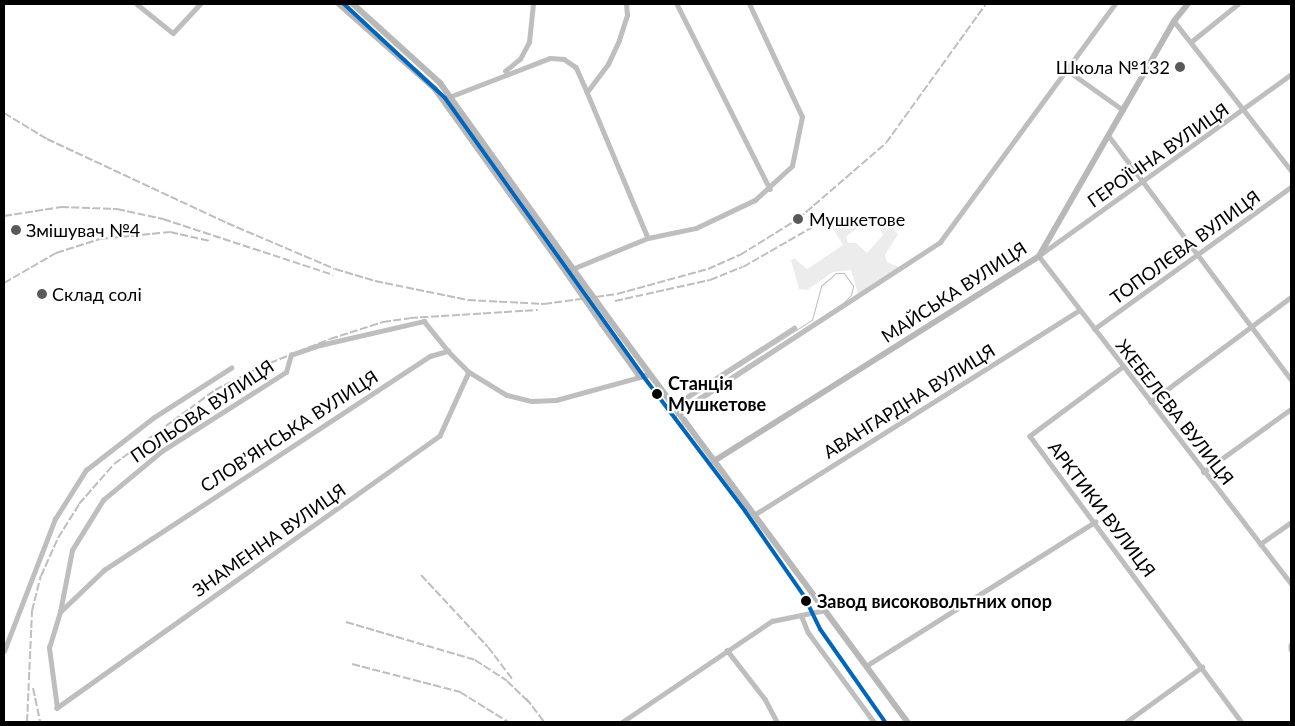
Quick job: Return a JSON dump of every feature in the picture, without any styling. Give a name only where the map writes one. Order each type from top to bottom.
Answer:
[{"type":"main road","points":[[340,4],[413,68],[443,100],[640,377],[649,375]]},
{"type":"main road","points":[[353,4],[451,96],[649,375],[907,722]]},
{"type":"main road","name":"МАЙСЬКА ВУЛИЦЯ","points":[[714,461],[1039,256],[1174,22],[1188,4]]},
{"type":"street","points":[[137,4],[173,33],[200,4]]},
{"type":"street","points":[[502,74],[520,59],[529,42],[533,4]]},
{"type":"street","points":[[587,92],[608,64],[619,40],[627,15],[626,4]]},
{"type":"street","points":[[678,4],[770,189]]},
{"type":"street","points":[[566,272],[648,238],[696,228],[770,189],[792,166],[802,117],[749,4]]},
{"type":"street","points":[[678,413],[940,242],[1115,4]]},
{"type":"street","points":[[1192,41],[1238,4]]},
{"type":"street","points":[[1174,22],[1192,41],[1291,170]]},
{"type":"street","points":[[443,100],[502,74],[550,58],[564,59],[576,67],[648,238]]},
{"type":"street","points":[[1067,70],[1123,110]]},
{"type":"street","name":"ГЕРОЇЧНА ВУЛИЦЯ","points":[[1039,256],[1245,110],[1291,75]]},
{"type":"street","points":[[1109,136],[1291,379]]},
{"type":"street","name":"ТОПОЛЄВА ВУЛИЦЯ","points":[[1094,329],[1291,187]]},
{"type":"street","name":"ЖЕБЕЛЄВА ВУЛИЦЯ","points":[[1039,256],[1291,583]]},
{"type":"street","points":[[1150,402],[1291,297]]},
{"type":"street","name":"АВАНГАРДНА ВУЛИЦЯ","points":[[754,516],[1079,310]]},
{"type":"street","name":"ПОЛЬОВА ВУЛИЦЯ","points":[[60,612],[72,550],[103,500],[162,451],[286,372],[292,355],[320,344],[424,321],[448,351]]},
{"type":"street","points":[[673,406],[794,328]]},
{"type":"street","points":[[448,351],[470,372],[507,395],[531,401],[556,400],[640,377]]},
{"type":"street","name":"СЛОВ’ЯНСЬКА ВУЛИЦЯ","points":[[57,708],[49,648],[60,612],[104,570],[320,425],[430,356],[448,351]]},
{"type":"street","name":"АРКТИКИ ВУЛИЦЯ","points":[[1123,367],[1030,436],[1242,722]]},
{"type":"street","points":[[4,651],[55,519],[86,470],[153,418],[231,368]]},
{"type":"street","name":"ЗНАМЕННА ВУЛИЦЯ","points":[[57,708],[440,436],[470,372]]},
{"type":"street","points":[[1204,472],[1291,409]]},
{"type":"street","points":[[866,666],[1095,522]]},
{"type":"street","points":[[1260,544],[1291,522]]},
{"type":"street","points":[[622,722],[772,621],[802,617],[825,610]]},
{"type":"street","points":[[802,617],[808,632],[874,722]]},
{"type":"street","points":[[727,650],[765,699],[777,722]]},
{"type":"street","points":[[1126,722],[1202,667]]},
{"type":"shaded area","points":[[846,217],[860,225],[846,237],[848,243],[856,243],[867,253],[883,235],[878,225],[884,219],[898,234],[885,255],[887,262],[899,267],[866,294],[858,293],[851,270],[833,272],[807,290],[799,289],[791,260],[794,258],[807,269],[843,245],[832,227]]},
{"type":"tram line","points":[[836,273],[844,273],[853,286],[851,295],[843,303],[682,407],[678,412],[683,426],[677,423],[675,409],[681,403],[812,320],[821,286],[836,273]]},
{"type":"railway","points":[[4,113],[47,139],[227,223],[335,269],[375,281],[468,300],[544,304],[617,294],[708,269],[740,255],[798,219],[886,143],[986,4]]},
{"type":"railway","points":[[4,216],[61,207],[117,209],[163,219],[333,275]]},
{"type":"railway","points":[[615,301],[710,280],[743,267],[816,225]]},
{"type":"railway","points":[[4,283],[56,253],[100,239],[170,232],[210,241]]},
{"type":"railway","points":[[27,722],[32,611],[41,576],[58,538],[79,504],[114,464],[215,390],[260,367],[330,339],[383,322],[410,318],[538,310]]},
{"type":"railway","points":[[421,575],[488,647],[513,680]]},
{"type":"railway","points":[[346,622],[475,660],[507,681],[531,704]]},
{"type":"railway","points":[[352,664],[460,692],[508,722]]},
{"type":"railway","points":[[33,688],[40,722]]},
{"type":"railway","points":[[526,698],[544,722]]},
{"type":"transit line","points":[[344,4],[445,98],[643,376],[745,511],[804,596],[820,629],[885,722]]},
{"type":"place","name":"Школа №132","points":[[1180,67]]},
{"type":"place","name":"Мушкетове","points":[[798,219]]},
{"type":"place","name":"Змішувач №4","points":[[16,230]]},
{"type":"place","name":"Склад солі","points":[[42,294]]},
{"type":"place","name":"Станція Мушкетове","points":[[657,394]]},
{"type":"place","name":"Завод високовольтних опор","points":[[806,601]]}]
